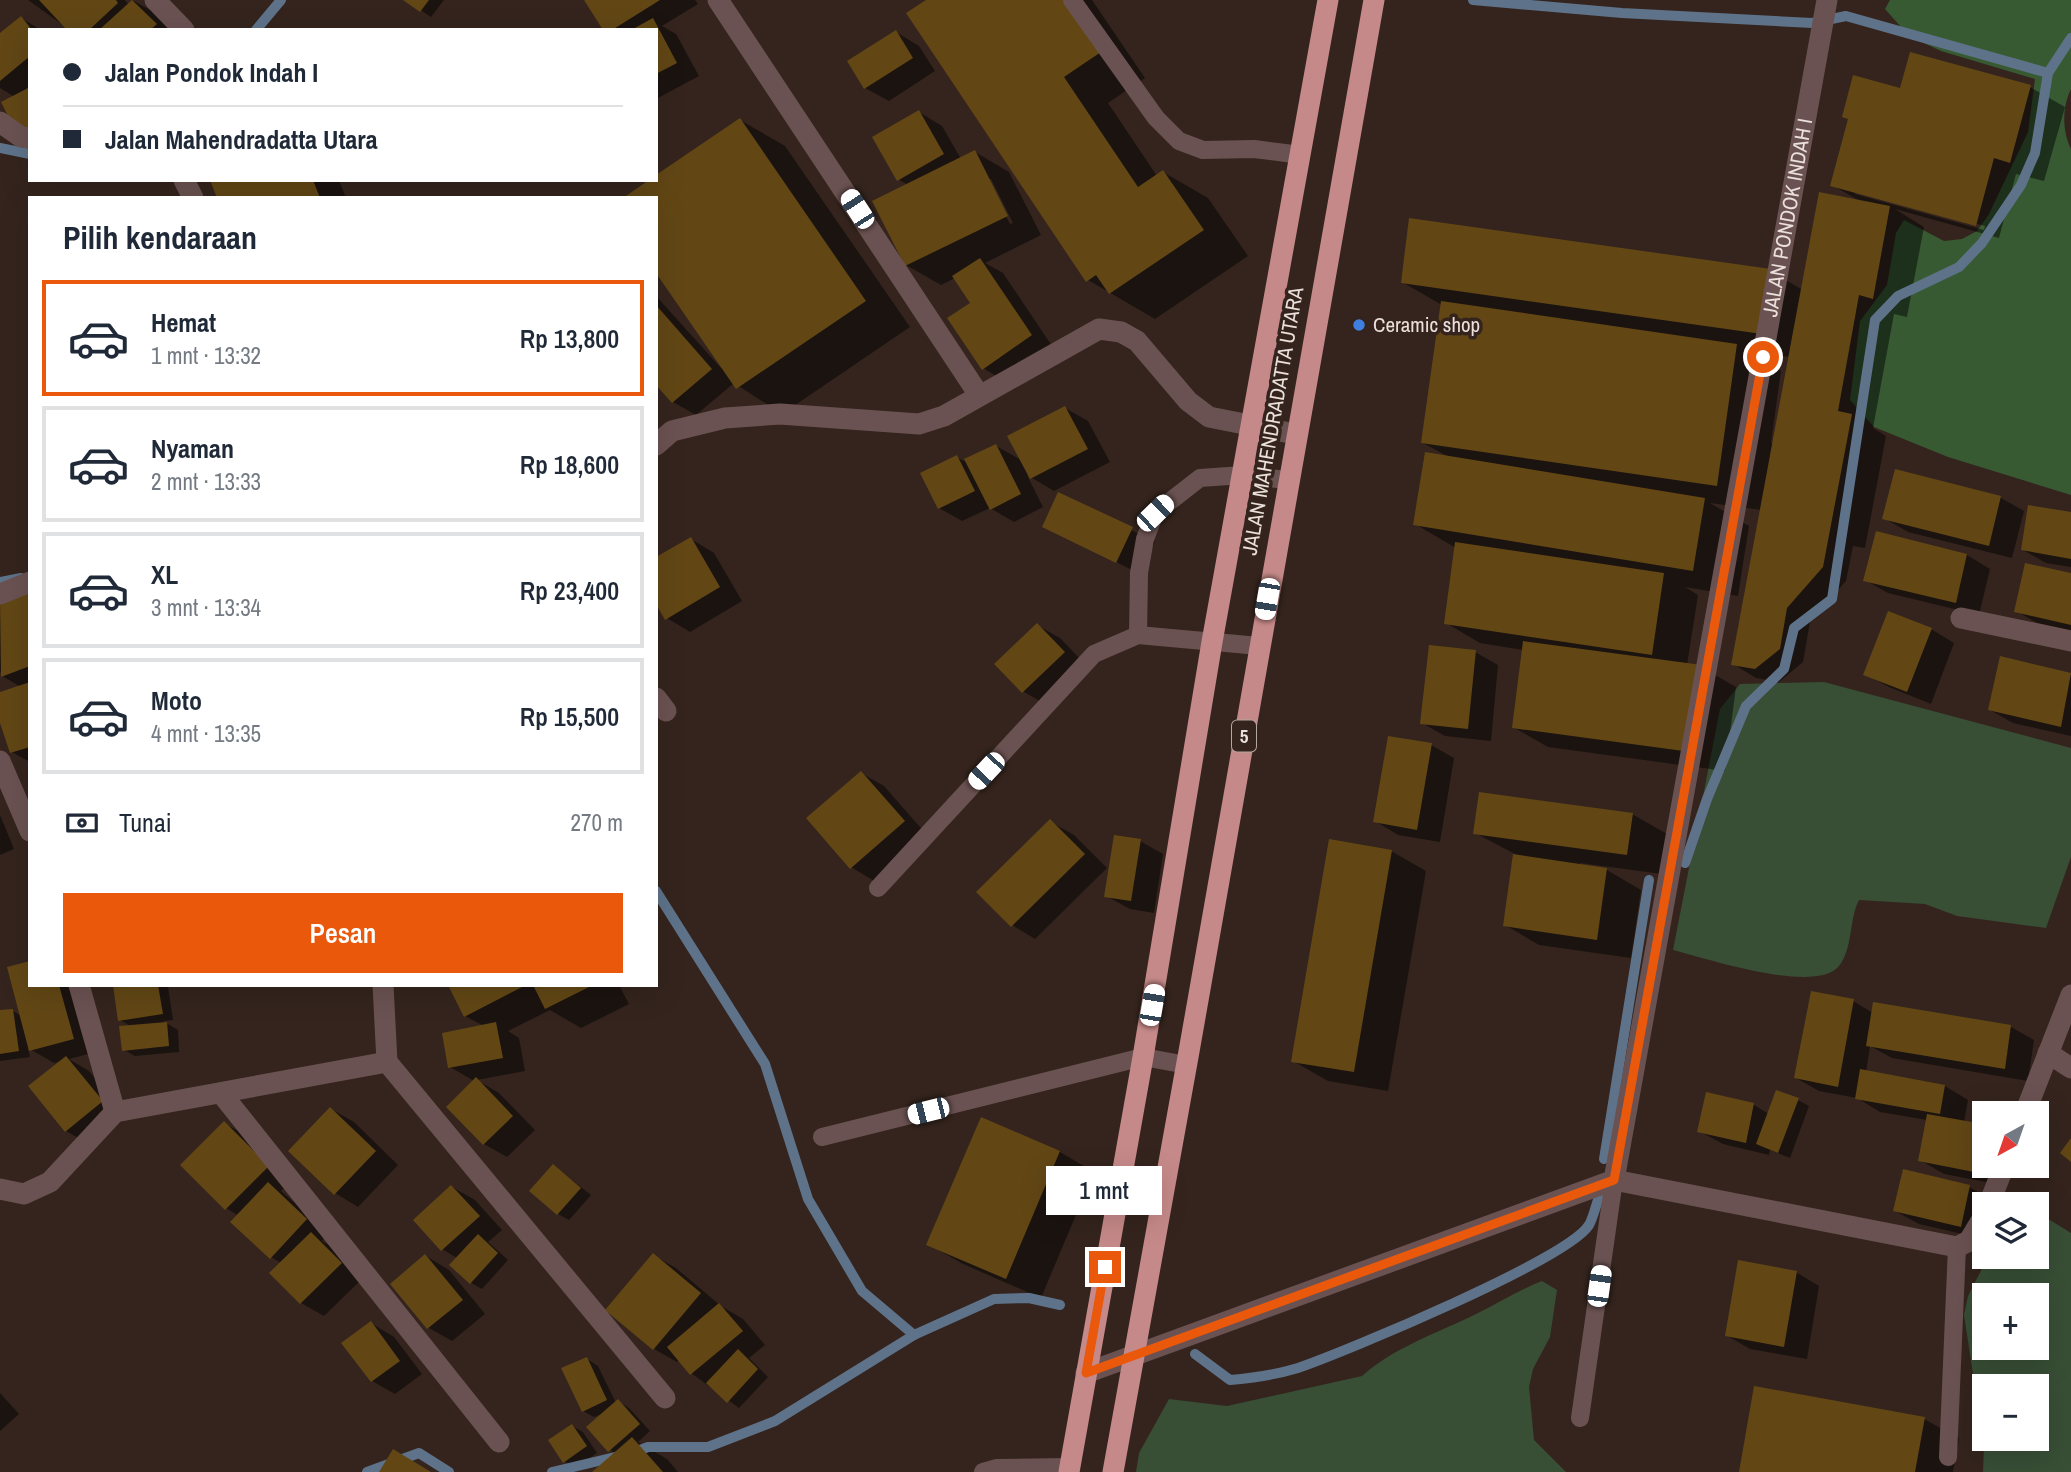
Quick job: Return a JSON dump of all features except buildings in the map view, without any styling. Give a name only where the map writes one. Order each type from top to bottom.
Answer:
[{"type":"highway","name":"JALAN MAHENDRADATTA UTARA","points":[[1070,1469],[1143,1057],[1212,642],[1328,0]]},
{"type":"highway","name":"JALAN MAHENDRADATTA UTARA","points":[[1113,1472],[1188,1065],[1295,434],[1374,0]]},
{"type":"street","points":[[155,0],[182,28]]},
{"type":"street","points":[[718,0],[979,395]]},
{"type":"street","name":"JALAN PONDOK INDAH I","points":[[1614,1180],[1827,0]]},
{"type":"street","points":[[0,122],[21,137],[28,138]]},
{"type":"street","points":[[658,442],[672,431],[725,418],[780,414],[919,424],[944,416],[1099,329],[1121,332],[1136,341],[1188,401],[1209,417],[1295,434]]},
{"type":"street","points":[[0,594],[28,583]]},
{"type":"street","points":[[1961,618],[2071,641]]},
{"type":"street","points":[[0,762],[28,826]]},
{"type":"street","points":[[80,987],[115,1112]]},
{"type":"street","points":[[383,987],[387,1062],[664,1398]]},
{"type":"street","points":[[2030,1101],[2071,995]]},
{"type":"street","points":[[2048,1053],[2071,1068]]},
{"type":"street","points":[[0,1189],[24,1194],[50,1182],[115,1112],[387,1062]]},
{"type":"street","points":[[221,1093],[499,1442]]},
{"type":"street","points":[[1086,1373],[1614,1180],[1957,1247],[1969,1241],[1972,1236]]},
{"type":"lane","points":[[1072,0],[1156,118],[1179,141],[1203,150],[1254,149],[1301,155]]},
{"type":"lane","points":[[1138,635],[1139,573],[1145,539],[1155,513],[1200,478],[1243,475],[1287,480]]},
{"type":"lane","points":[[878,888],[1094,654],[1138,635],[1259,646]]},
{"type":"lane","points":[[822,1137],[1143,1057],[1188,1065]]},
{"type":"lane","points":[[1580,1418],[1614,1180]]},
{"type":"lane","points":[[1948,1457],[1957,1247]]},
{"type":"lane","points":[[983,1472],[997,1468],[1070,1469]]},
{"type":"green space","points":[[1890,0],[2071,0],[2071,89],[2064,119],[2071,149],[2071,495],[1948,457],[1874,427],[1850,400],[1860,321],[1887,285],[1896,233],[1904,220],[1944,241],[1962,239],[1977,231],[1989,214],[2028,132],[2035,79],[1941,51],[1909,36],[1885,9]]},
{"type":"green space","points":[[1824,682],[2071,748],[2071,857],[2046,928],[1957,916],[1925,904],[1859,900],[1847,951],[1839,966],[1827,974],[1808,977],[1759,972],[1673,950],[1720,709],[1740,684]]},
{"type":"green space","points":[[2049,1220],[2071,1233],[2071,1472],[1983,1472],[1984,1451],[2049,1451],[2049,1374],[1973,1374],[1964,1315],[1968,1296],[1972,1288],[1972,1360],[2049,1360],[2049,1283],[1975,1283],[1982,1269],[2049,1269]]},
{"type":"green space","points":[[1542,1281],[1557,1290],[1550,1337],[1533,1369],[1529,1387],[1534,1440],[1566,1472],[1136,1472],[1139,1453],[1169,1399],[1227,1406],[1362,1376],[1403,1348]]},
{"type":"waterway","points":[[258,28],[281,0]]},
{"type":"waterway","points":[[1473,0],[1622,13],[1812,23],[1846,16],[2048,73]]},
{"type":"waterway","points":[[1685,863],[1707,799],[1746,706],[1784,669],[1794,628],[1832,599],[1875,320],[1898,296],[1959,267],[1982,243],[2021,185],[2035,153],[2048,73],[2071,38]]},
{"type":"waterway","points":[[0,148],[28,154]]},
{"type":"waterway","points":[[0,582],[21,578]]},
{"type":"waterway","points":[[1604,1159],[1649,880]]},
{"type":"waterway","points":[[658,894],[765,1064],[808,1199],[862,1291],[914,1335]]},
{"type":"waterway","points":[[1195,1354],[1230,1380],[1281,1373],[1323,1359],[1453,1303],[1541,1259],[1572,1240],[1589,1225],[1600,1194]]},
{"type":"waterway","points":[[552,1472],[648,1447],[708,1447],[775,1421],[914,1335],[994,1299],[1029,1298],[1060,1305]]},
{"type":"waterway","points":[[367,1472],[419,1453],[449,1472]]},
{"type":"place","name":"Ceramic shop","points":[[1359,325]]},
{"type":"route","points":[[1105,1267],[1086,1373],[1614,1180],[1763,357]]}]
